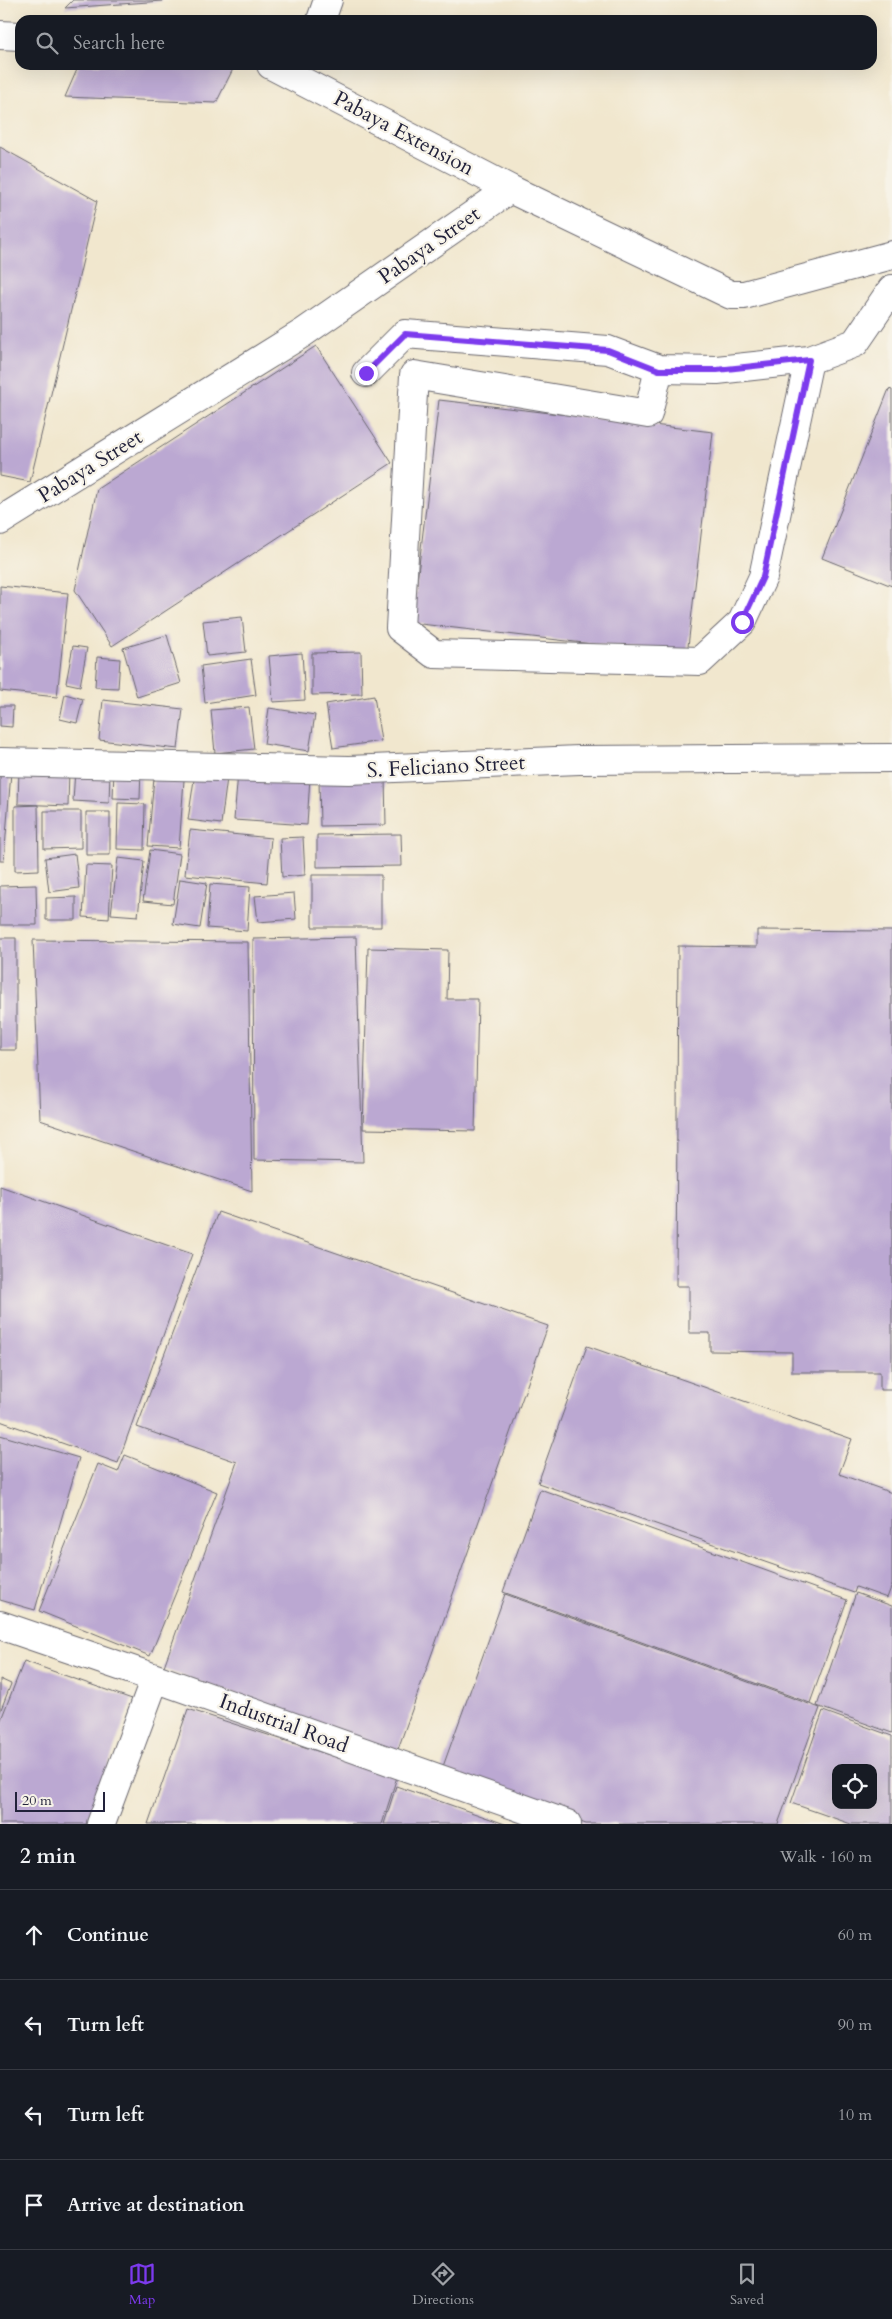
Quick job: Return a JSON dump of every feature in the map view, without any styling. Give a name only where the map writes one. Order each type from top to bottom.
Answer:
[{"type":"street","points":[[323,15],[328,0]]},
{"type":"street","points":[[0,34],[15,36]]},
{"type":"street","name":"Pabaya Extension","points":[[303,72],[510,189]]},
{"type":"street","points":[[510,189],[731,295],[744,295],[892,255]]},
{"type":"street","name":"Pabaya Street","points":[[0,521],[303,333],[510,189]]},
{"type":"street","points":[[366,373],[405,334],[608,350],[659,370],[717,370],[809,360],[855,343],[892,289]]},
{"type":"street","points":[[659,370],[648,414],[414,375],[400,628],[434,654],[700,661],[742,622],[763,577],[809,360]]},
{"type":"street","name":"S. Feliciano Street","points":[[0,762],[349,770],[578,760],[892,758]]},
{"type":"street","name":"Industrial Road","points":[[0,1625],[567,1824]]},
{"type":"street","points":[[101,1824],[155,1678]]},
{"type":"building","points":[[73,0],[162,0],[162,1],[65,8]]},
{"type":"building","points":[[77,70],[232,70],[216,103],[65,97]]},
{"type":"building","points":[[0,147],[97,201],[30,482],[0,476]]},
{"type":"building","points":[[316,346],[392,463],[112,646],[75,590],[97,489]]},
{"type":"building","points":[[889,389],[892,390],[892,586],[822,558]]},
{"type":"building","points":[[439,400],[713,432],[687,655],[412,623]]},
{"type":"building","points":[[0,586],[68,593],[57,697],[0,691]]},
{"type":"building","points":[[242,617],[246,652],[207,656],[203,621]]},
{"type":"building","points":[[167,635],[181,683],[137,697],[123,648]]},
{"type":"building","points":[[73,646],[87,648],[80,686],[66,683]]},
{"type":"building","points":[[361,652],[362,694],[312,695],[312,653]]},
{"type":"building","points":[[302,653],[305,700],[273,702],[269,656]]},
{"type":"building","points":[[97,657],[120,659],[118,688],[95,687]]},
{"type":"building","points":[[251,659],[256,695],[205,703],[201,666]]},
{"type":"building","points":[[65,694],[83,699],[77,723],[60,719]]},
{"type":"building","points":[[374,696],[381,741],[333,748],[326,704]]},
{"type":"building","points":[[103,700],[183,709],[178,749],[99,740]]},
{"type":"building","points":[[0,706],[13,706],[12,727],[0,726]]},
{"type":"building","points":[[249,707],[254,749],[215,753],[211,710]]},
{"type":"building","points":[[269,708],[315,715],[309,751],[264,744]]},
{"type":"building","points":[[19,768],[69,770],[68,806],[18,804]]},
{"type":"building","points":[[114,768],[141,769],[140,799],[113,798]]},
{"type":"building","points":[[75,770],[110,772],[109,803],[73,801]]},
{"type":"building","points":[[0,771],[11,772],[4,861],[0,861]]},
{"type":"building","points":[[195,773],[227,778],[221,824],[188,820]]},
{"type":"building","points":[[238,773],[310,777],[307,825],[234,820]]},
{"type":"building","points":[[154,778],[184,780],[179,848],[148,846]]},
{"type":"building","points":[[385,778],[386,825],[320,826],[319,779]]},
{"type":"building","points":[[118,803],[145,804],[144,850],[117,849]]},
{"type":"building","points":[[38,805],[39,870],[15,871],[15,806]]},
{"type":"building","points":[[44,811],[81,811],[81,848],[44,849]]},
{"type":"building","points":[[86,812],[110,812],[110,855],[86,855]]},
{"type":"building","points":[[190,830],[271,838],[267,883],[185,875]]},
{"type":"building","points":[[401,834],[402,866],[317,867],[317,835]]},
{"type":"building","points":[[303,837],[305,875],[282,877],[280,838]]},
{"type":"building","points":[[150,850],[180,854],[173,904],[143,901]]},
{"type":"building","points":[[75,854],[79,888],[49,892],[45,858]]},
{"type":"building","points":[[118,858],[144,861],[138,916],[111,914]]},
{"type":"building","points":[[86,865],[112,866],[109,919],[83,917]]},
{"type":"building","points":[[312,875],[381,875],[381,927],[312,927]]},
{"type":"building","points":[[180,879],[207,883],[200,928],[173,924]]},
{"type":"building","points":[[210,884],[250,887],[247,931],[207,928]]},
{"type":"building","points":[[36,885],[37,925],[0,925],[0,886]]},
{"type":"building","points":[[294,893],[296,919],[258,922],[255,896]]},
{"type":"building","points":[[76,897],[76,920],[46,920],[46,898]]},
{"type":"building","points":[[757,930],[892,931],[892,1390],[880,1390],[880,1372],[792,1372],[792,1352],[710,1351],[710,1333],[689,1333],[689,1286],[676,1286],[678,946],[757,947]]},
{"type":"building","points":[[356,937],[363,1162],[254,1160],[253,939]]},
{"type":"building","points":[[0,938],[16,938],[16,1050],[0,1050]]},
{"type":"building","points":[[33,940],[248,942],[252,1191],[40,1120]]},
{"type":"building","points":[[368,948],[448,950],[447,999],[478,999],[475,1131],[363,1129]]},
{"type":"building","points":[[0,1186],[192,1254],[118,1463],[0,1421]]},
{"type":"building","points":[[218,1212],[548,1326],[397,1752],[163,1669],[237,1462],[137,1427]]},
{"type":"building","points":[[587,1346],[852,1439],[839,1474],[892,1493],[892,1585],[887,1598],[856,1587],[854,1593],[538,1483]]},
{"type":"building","points":[[0,1435],[79,1458],[35,1610],[0,1600]]},
{"type":"building","points":[[125,1455],[217,1492],[150,1656],[39,1611],[98,1464],[118,1472]]},
{"type":"building","points":[[540,1489],[847,1600],[810,1703],[503,1592]]},
{"type":"building","points":[[856,1593],[892,1606],[892,1733],[817,1706]]},
{"type":"building","points":[[505,1594],[820,1708],[778,1824],[586,1824],[441,1772]]},
{"type":"building","points":[[24,1661],[132,1699],[87,1824],[0,1824],[0,1722]]},
{"type":"building","points":[[0,1679],[11,1684],[0,1712]]},
{"type":"building","points":[[188,1709],[397,1777],[382,1824],[148,1824]]},
{"type":"building","points":[[823,1711],[892,1736],[892,1824],[851,1824],[791,1803]]},
{"type":"building","points":[[396,1786],[505,1824],[384,1824]]},
{"type":"route","points":[[366,373],[405,334],[608,350],[659,370],[717,370],[809,360],[763,577],[742,622]]}]
